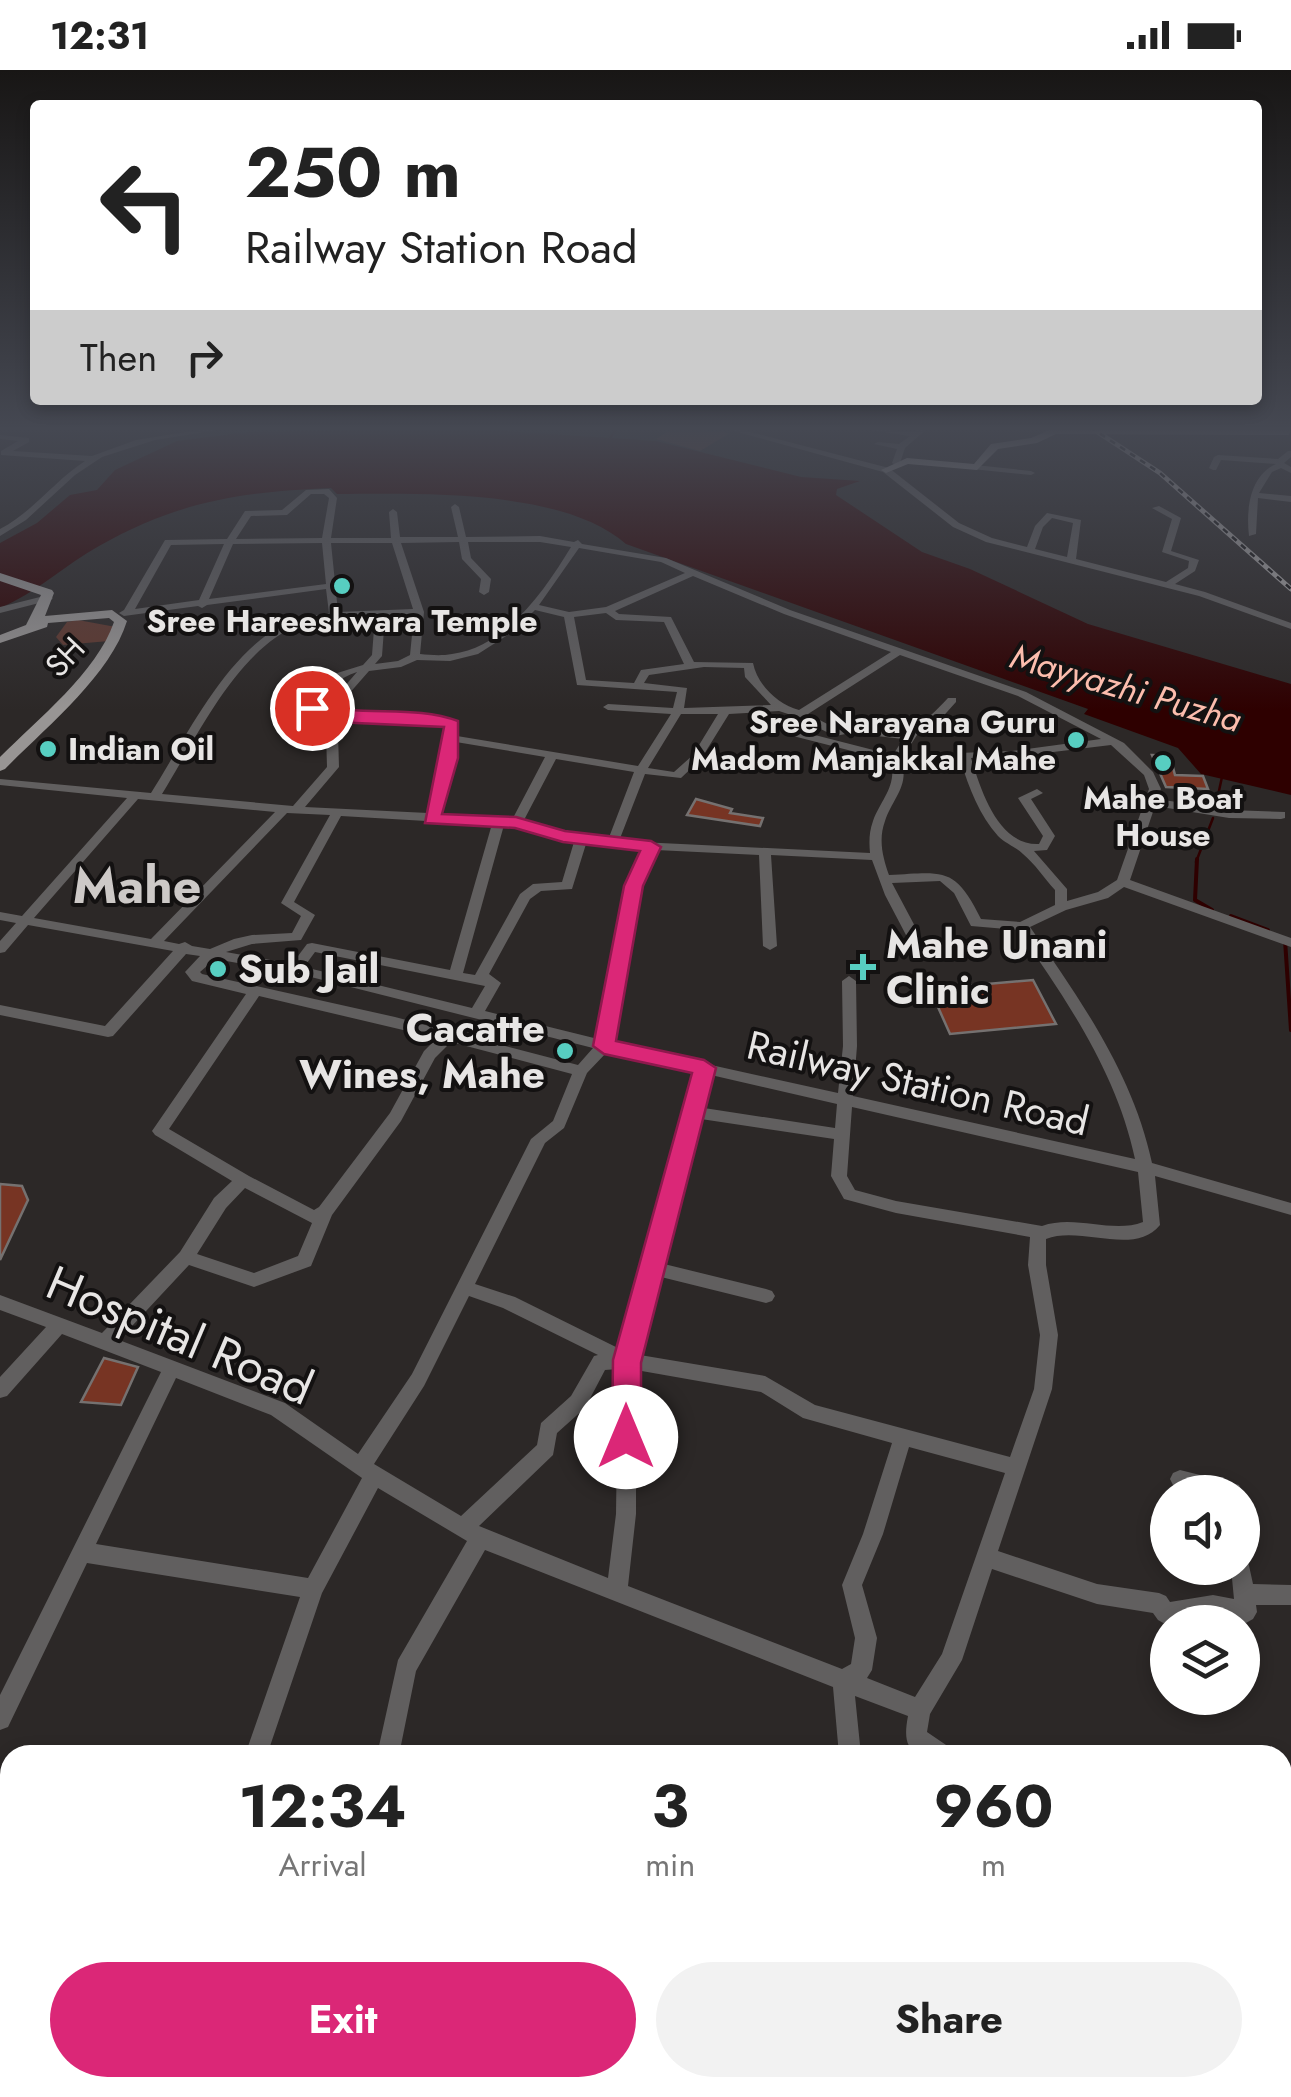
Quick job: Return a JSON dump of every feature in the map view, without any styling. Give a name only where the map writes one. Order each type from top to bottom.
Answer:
[{"type":"main road","points":[[0,577],[46,594],[33,622],[0,639]]},
{"type":"main road","name":"SH","points":[[0,766],[106,654],[120,632],[121,613],[33,622]]},
{"type":"street","points":[[202,605],[242,522]]},
{"type":"street","points":[[329,522],[328,586],[334,616]]},
{"type":"street","points":[[394,522],[396,541],[419,612],[415,657]]},
{"type":"street","points":[[460,522],[467,558],[486,579],[484,592]]},
{"type":"street","points":[[955,522],[966,531],[1030,551],[1168,584],[1291,626]]},
{"type":"street","points":[[1030,551],[1043,522]]},
{"type":"street","points":[[1071,561],[1077,522]]},
{"type":"street","points":[[1168,584],[1192,569],[1194,560],[1166,552],[1176,522]]},
{"type":"street","points":[[1252,534],[1253,522]]},
{"type":"street","points":[[121,613],[168,542],[466,540],[578,544],[663,560],[787,612],[1022,694],[1114,741],[1154,782],[1123,882],[1103,895],[1061,907],[1022,926],[976,922],[960,888],[947,877],[886,879]]},
{"type":"street","points":[[156,940],[333,767],[332,733],[324,716],[312,708],[313,700],[337,677],[356,666],[415,657],[461,656],[536,607],[552,589],[578,544]]},
{"type":"street","points":[[536,607],[569,615],[608,610],[694,572]]},
{"type":"street","points":[[121,613],[328,586]]},
{"type":"street","points":[[0,610],[46,594]]},
{"type":"street","points":[[608,610],[616,617],[668,619],[690,665]]},
{"type":"street","points":[[156,796],[240,668],[265,639],[298,622],[334,616],[419,612]]},
{"type":"street","points":[[324,716],[371,666],[380,645],[380,615]]},
{"type":"street","points":[[569,615],[581,683],[683,690],[678,711],[640,771],[612,844]]},
{"type":"street","points":[[800,714],[898,652]]},
{"type":"street","points":[[638,685],[645,672],[690,665],[749,664],[749,675],[779,708]]},
{"type":"street","points":[[608,707],[678,711],[779,708],[800,714],[834,733],[846,729],[893,738],[912,734],[935,722],[952,700]]},
{"type":"street","points":[[451,738],[640,771],[680,774],[697,757],[725,711]]},
{"type":"street","points":[[800,714],[798,734],[896,759],[1012,754],[1114,741]]},
{"type":"street","points":[[324,716],[435,718],[452,724],[432,820]]},
{"type":"street","points":[[896,759],[912,734]]},
{"type":"street","points":[[516,822],[552,755]]},
{"type":"street","points":[[964,755],[992,824],[1014,846],[1043,847],[1049,836],[1024,798],[1038,793]]},
{"type":"street","points":[[896,759],[902,776],[877,825],[878,857],[911,932]]},
{"type":"street","points":[[0,782],[290,810],[516,822],[581,840],[612,844],[878,857]]},
{"type":"street","points":[[0,949],[136,794]]},
{"type":"street","points":[[1150,802],[1228,814],[1281,815]]},
{"type":"street","points":[[337,813],[288,903],[308,915],[296,937],[253,937],[210,951],[192,972],[197,978],[582,1071]]},
{"type":"street","points":[[455,976],[499,822]]},
{"type":"street","points":[[494,984],[481,976],[511,919],[538,886],[567,886],[581,840]]},
{"type":"street","points":[[259,1745],[313,1589],[367,1471],[466,1288],[539,1139],[559,1124],[582,1071],[604,1046],[634,886],[651,847]]},
{"type":"street","points":[[1025,848],[1061,889],[1061,907]]},
{"type":"street","points":[[765,854],[770,946]]},
{"type":"street","points":[[1123,882],[1284,941]]},
{"type":"street","name":"Railway Station Road","points":[[0,916],[156,940],[295,969],[604,1046],[1149,1168],[1291,1209]]},
{"type":"street","points":[[850,981],[850,1046],[839,1176],[850,1194],[1041,1232],[1062,1228],[1147,1231],[1152,1225],[1149,1168],[1112,1062],[1022,926]]},
{"type":"street","points":[[0,1010],[108,1032],[185,946]]},
{"type":"street","points":[[295,969],[312,947],[494,984]]},
{"type":"street","points":[[476,1014],[494,984]]},
{"type":"street","points":[[255,991],[160,1131],[314,1216],[325,1212]]},
{"type":"street","points":[[186,1257],[254,1280],[305,1261],[325,1212],[396,1117],[429,1054],[446,1038]]},
{"type":"street","points":[[617,1592],[626,1514],[627,1360],[634,1352],[650,1268],[704,1068]]},
{"type":"street","points":[[695,1112],[844,1136]]},
{"type":"street","points":[[105,1342],[186,1257],[220,1203],[243,1180]]},
{"type":"street","points":[[926,1745],[914,1737],[920,1710],[951,1660],[1018,1468],[1048,1365],[1049,1334],[1037,1265],[1041,1232]]},
{"type":"street","points":[[650,1268],[766,1296]]},
{"type":"street","points":[[466,1288],[509,1302],[627,1360]]},
{"type":"street","name":"Hospital Road","points":[[0,1302],[278,1410],[367,1471],[472,1533],[920,1710]]},
{"type":"street","points":[[0,1390],[59,1325]]},
{"type":"street","points":[[390,1745],[406,1668],[472,1533],[546,1449],[548,1429],[578,1402],[600,1362],[627,1360],[764,1384],[810,1412],[1018,1468]]},
{"type":"street","points":[[0,1719],[172,1368]]},
{"type":"street","points":[[849,1745],[843,1680],[861,1670],[866,1638],[852,1585],[873,1534],[903,1438]]},
{"type":"street","points":[[83,1552],[313,1589]]},
{"type":"street","points":[[986,1557],[1097,1594],[1159,1602],[1165,1613],[1213,1606],[1246,1612],[1243,1585]]},
{"type":"street","points":[[1244,1594],[1291,1595]]},
{"type":"shaded area","points":[[78,620],[116,627],[109,641],[63,645],[56,637],[67,622]]},
{"type":"water","points":[[150,522],[86,554],[0,608],[0,543],[37,523]]},
{"type":"water","name":"Mayyazhi Puzha","points":[[587,522],[876,522],[922,552],[970,569],[1088,624],[1291,684],[1291,795],[1201,774],[1178,748],[1084,714],[1088,709],[626,544]]},
{"type":"building","points":[[1152,755],[1170,756],[1175,775],[1203,776],[1208,789],[1166,787]]},
{"type":"building","points":[[696,799],[732,809],[730,813],[763,818],[760,826],[687,815]]},
{"type":"building","points":[[1033,980],[1056,1024],[950,1034],[930,989]]},
{"type":"building","points":[[0,1184],[22,1186],[28,1200],[0,1260]]},
{"type":"building","points":[[104,1358],[138,1367],[121,1405],[81,1402]]},
{"type":"waterway","points":[[1215,809],[1222,777]]},
{"type":"waterway","points":[[1197,859],[1213,818]]},
{"type":"waterway","points":[[1197,859],[1195,900],[1212,910]]},
{"type":"waterway","points":[[1231,916],[1268,930]]},
{"type":"waterway","points":[[1285,940],[1291,1030]]},
{"type":"railway","points":[[1215,522],[1291,589]]},
{"type":"place","name":"Sree Hareeshwara Temple","points":[[342,586]]},
{"type":"place","name":"Sree Narayana Guru Madom Manjakkal Mahe","points":[[1076,740]]},
{"type":"place","name":"Indian Oil","points":[[48,749]]},
{"type":"place","name":"Mahe Boat House","points":[[1163,763]]},
{"type":"place","name":"Mahe Unani Clinic","points":[[863,967]]},
{"type":"place","name":"Sub Jail","points":[[218,969]]},
{"type":"place","name":"Cacatte Wines, Mahe","points":[[565,1051]]},
{"type":"district","name":"Mahe","points":[[137,885]]},
{"type":"route","points":[[312,708],[324,716],[435,718],[452,724],[450,758],[432,820],[516,822],[563,837],[651,847],[634,886],[604,1046],[704,1068],[644,1290],[634,1352],[627,1360],[626,1437]]}]
